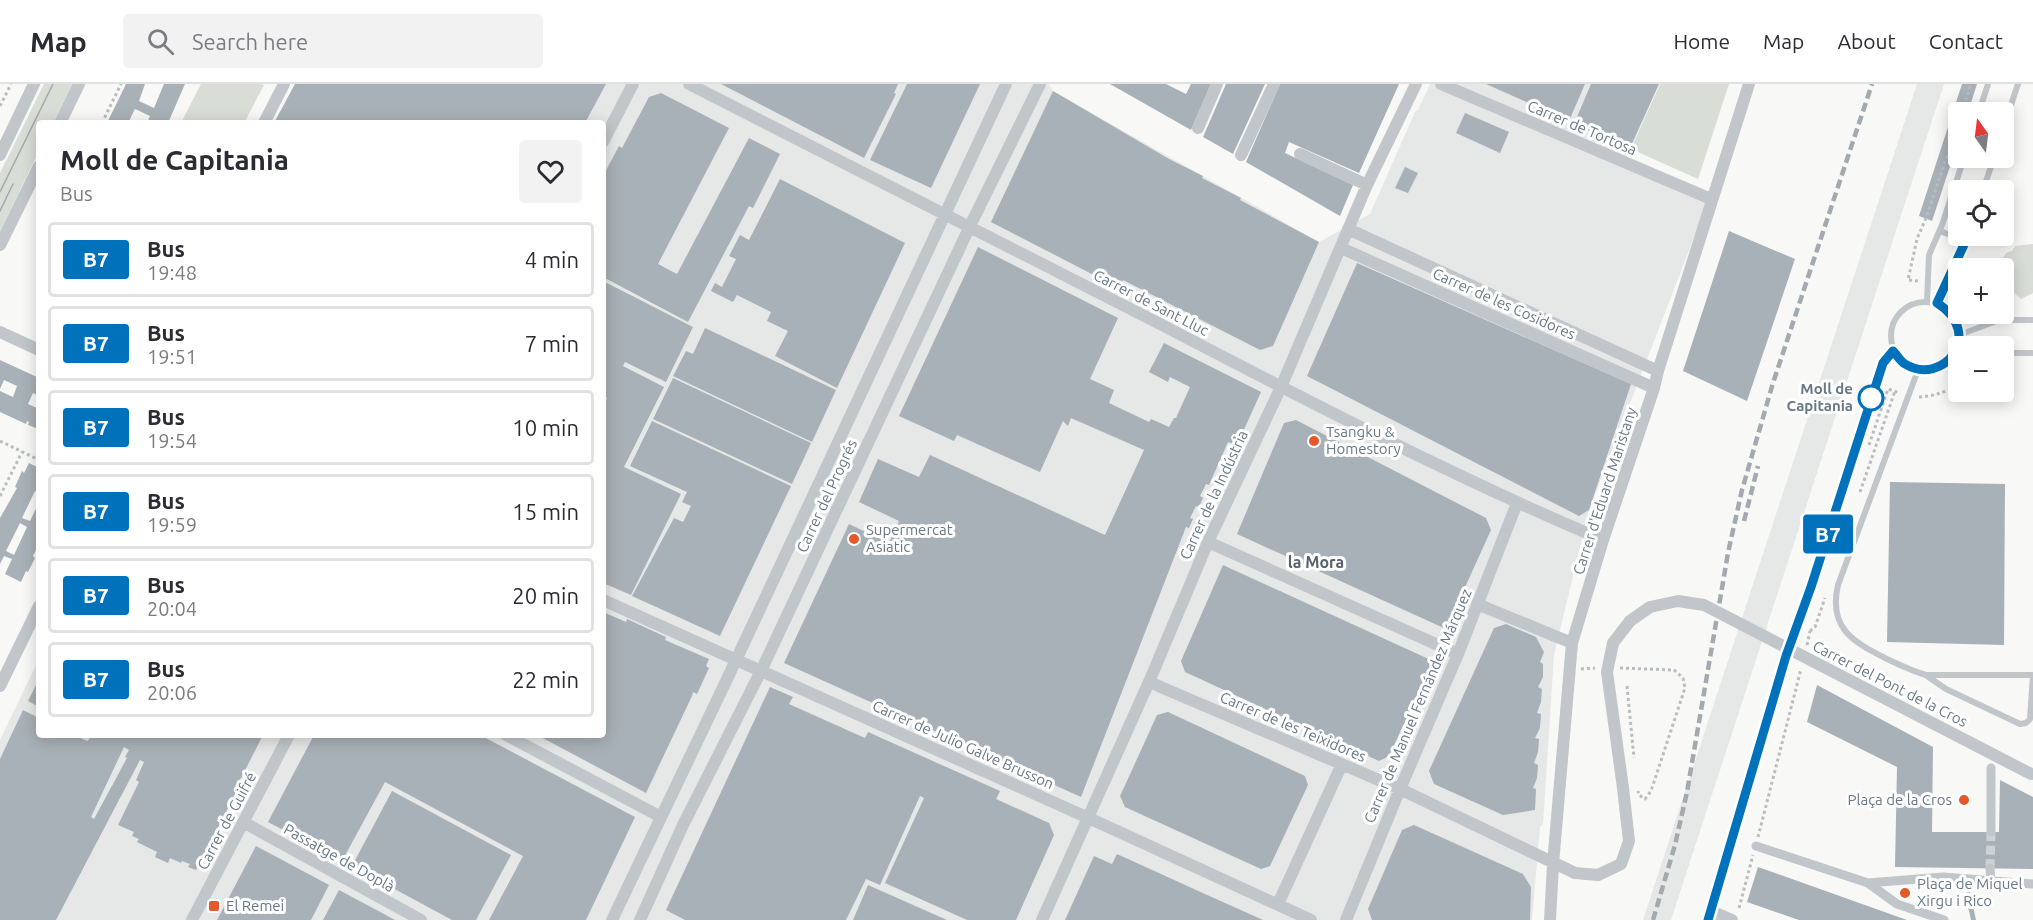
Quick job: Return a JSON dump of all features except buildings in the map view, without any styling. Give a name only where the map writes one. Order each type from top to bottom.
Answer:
[{"type":"street","points":[[0,155],[34,84]]},
{"type":"street","points":[[61,120],[79,84]]},
{"type":"street","points":[[266,120],[284,84]]},
{"type":"street","points":[[606,136],[633,84]]},
{"type":"street","name":"Carrer de Sant Lluc","points":[[689,84],[945,212],[1281,387],[1517,503],[1603,540]]},
{"type":"street","name":"Carrer del Progrés","points":[[612,920],[1005,84]]},
{"type":"street","name":"Carrer del Progrés","points":[[640,920],[683,825],[761,671],[970,226],[1040,84]]},
{"type":"street","points":[[1198,128],[1217,84]]},
{"type":"street","points":[[1241,154],[1274,84]]},
{"type":"street","name":"Carrer de la Indústria","points":[[1042,920],[1149,682],[1208,542],[1281,387],[1348,229],[1416,84]]},
{"type":"street","name":"Carrer de Tortosa","points":[[1441,84],[1711,199]]},
{"type":"street","name":"Carrer d'Eduard Maristany","points":[[1550,920],[1572,644],[1749,84]]},
{"type":"street","points":[[1300,154],[1368,185]]},
{"type":"street","points":[[0,245],[36,172]]},
{"type":"street","name":"Carrer de les Cosidores","points":[[1348,229],[1658,371]]},
{"type":"street","name":"Carrer de les Cosidores","points":[[1341,248],[1654,388]]},
{"type":"street","points":[[0,332],[36,349]]},
{"type":"street","name":"Carrer de Manuel Fernández Márquez","points":[[1346,920],[1458,654],[1517,503]]},
{"type":"street","points":[[1208,542],[1458,654]]},
{"type":"street","points":[[1732,920],[1709,916],[1786,656],[1811,587]]},
{"type":"street","name":"Carrer de Julio Galve Brusson","points":[[606,601],[1311,920]]},
{"type":"street","name":"Carrer del Pont de la Cros","points":[[1553,864],[1575,873],[1598,875],[1621,864],[1629,841],[1606,672],[1613,643],[1630,621],[1650,608],[1678,601],[1704,606],[2032,774]]},
{"type":"street","points":[[1477,604],[1572,644]]},
{"type":"street","points":[[0,686],[36,612]]},
{"type":"street","name":"Carrer de les Teixidores","points":[[1149,682],[1400,789],[1553,864]]},
{"type":"street","name":"Carrer de Guifré","points":[[192,920],[287,738]]},
{"type":"street","points":[[512,738],[661,817]]},
{"type":"street","points":[[1278,904],[1342,764]]},
{"type":"street","points":[[1991,768],[1991,832]]},
{"type":"street","name":"Passatge de Doplà","points":[[243,822],[421,920]]},
{"type":"street","points":[[1756,846],[1868,883],[1897,904],[1944,920]]},
{"type":"street","points":[[1990,868],[1990,881]]},
{"type":"street","points":[[1868,883],[1943,877],[2033,884]]},
{"type":"lane","points":[[1982,102],[1988,84]]},
{"type":"lane","points":[[2012,102],[2018,84]]},
{"type":"lane","points":[[1927,301],[1929,255],[1948,207]]},
{"type":"lane","points":[[1940,231],[1948,233]]},
{"type":"lane","points":[[1937,303],[1963,246]]},
{"type":"lane","points":[[1948,361],[1935,369],[1918,370],[1903,364],[1893,351],[1890,333],[1895,316],[1909,304],[1927,301],[1937,303],[1949,310],[1956,322],[1959,335],[1999,320],[2033,320]]},
{"type":"lane","points":[[1811,587],[1883,363],[1893,351]]},
{"type":"lane","points":[[2014,353],[2033,353]]},
{"type":"lane","points":[[1918,370],[1838,585],[1835,605],[1840,623],[1855,642],[1914,672],[1926,675],[2033,675],[2030,719],[2020,724],[1946,689],[1926,675]]},
{"type":"path","points":[[0,106],[11,84]]},
{"type":"path","points":[[103,120],[121,84]]},
{"type":"path","points":[[1965,102],[1971,84]]},
{"type":"path","points":[[1927,282],[1908,280],[1917,238],[1948,153]]},
{"type":"path","points":[[1869,445],[1888,389],[1901,393]]},
{"type":"path","points":[[1915,397],[1933,396],[1948,390]]},
{"type":"path","points":[[0,441],[36,459]]},
{"type":"path","points":[[0,496],[22,452]]},
{"type":"path","points":[[1805,652],[1816,610]]},
{"type":"path","points":[[1810,631],[1815,627],[1819,618]]},
{"type":"path","points":[[1739,908],[1803,663]]},
{"type":"path","points":[[1570,670],[1597,668]]},
{"type":"path","points":[[1619,668],[1674,670],[1683,678],[1685,688],[1652,791],[1645,799],[1639,795],[1637,787]]},
{"type":"path","points":[[1627,686],[1634,763]]},
{"type":"shaded area","points":[[44,84],[72,84],[54,120],[36,120],[36,157],[0,231],[0,173]]},
{"type":"shaded area","points":[[201,84],[264,85],[246,120],[183,120]]},
{"type":"shaded area","points":[[295,84],[1049,84],[1053,91],[1319,242],[1370,214],[1415,112],[1430,84],[1659,84],[1624,164],[1708,201],[1589,510],[1554,655],[1543,824],[1540,827],[1532,920],[0,920],[0,740],[36,665],[36,738],[606,738],[606,120],[276,120]]},
{"type":"shaded area","points":[[1660,84],[1729,84],[1698,179],[1631,149]]},
{"type":"shaded area","points":[[1917,84],[1944,84],[1671,920],[1643,920]]},
{"type":"shaded area","points":[[2033,244],[2033,293],[2021,299],[2014,293],[2014,258],[2003,258],[2015,246]]},
{"type":"tunnel","points":[[1990,868],[1991,832]]},
{"type":"tram line","points":[[0,192],[53,84]]},
{"type":"tram line","points":[[0,211],[13,184]]},
{"type":"railway","points":[[1653,920],[1675,845],[1687,792],[1728,553],[1742,490],[1773,383],[1872,84]]},
{"type":"railway","points":[[1744,521],[1758,466]]},
{"type":"bus line","name":"B7","points":[[1708,920],[1786,656],[1811,587],[1883,363],[1893,351],[1903,364],[1918,370],[1935,369],[1949,360],[1958,346],[1959,335],[1956,322],[1949,310],[1937,303],[1964,246]]},
{"type":"place","name":"Moll de Capitania","points":[[1871,398]]},
{"type":"place","name":"Tsangku & Homestory","points":[[1314,441]]},
{"type":"place","name":"Supermercat Asiatic","points":[[854,539]]},
{"type":"place","name":"Plaça de la Cros","points":[[1964,800]]},
{"type":"place","name":"Plaça de Miquel Xirgu i Rico","points":[[1905,893]]},
{"type":"place","name":"El Remei","points":[[214,906]]},
{"type":"district","name":"la Mora","points":[[1316,562]]}]
